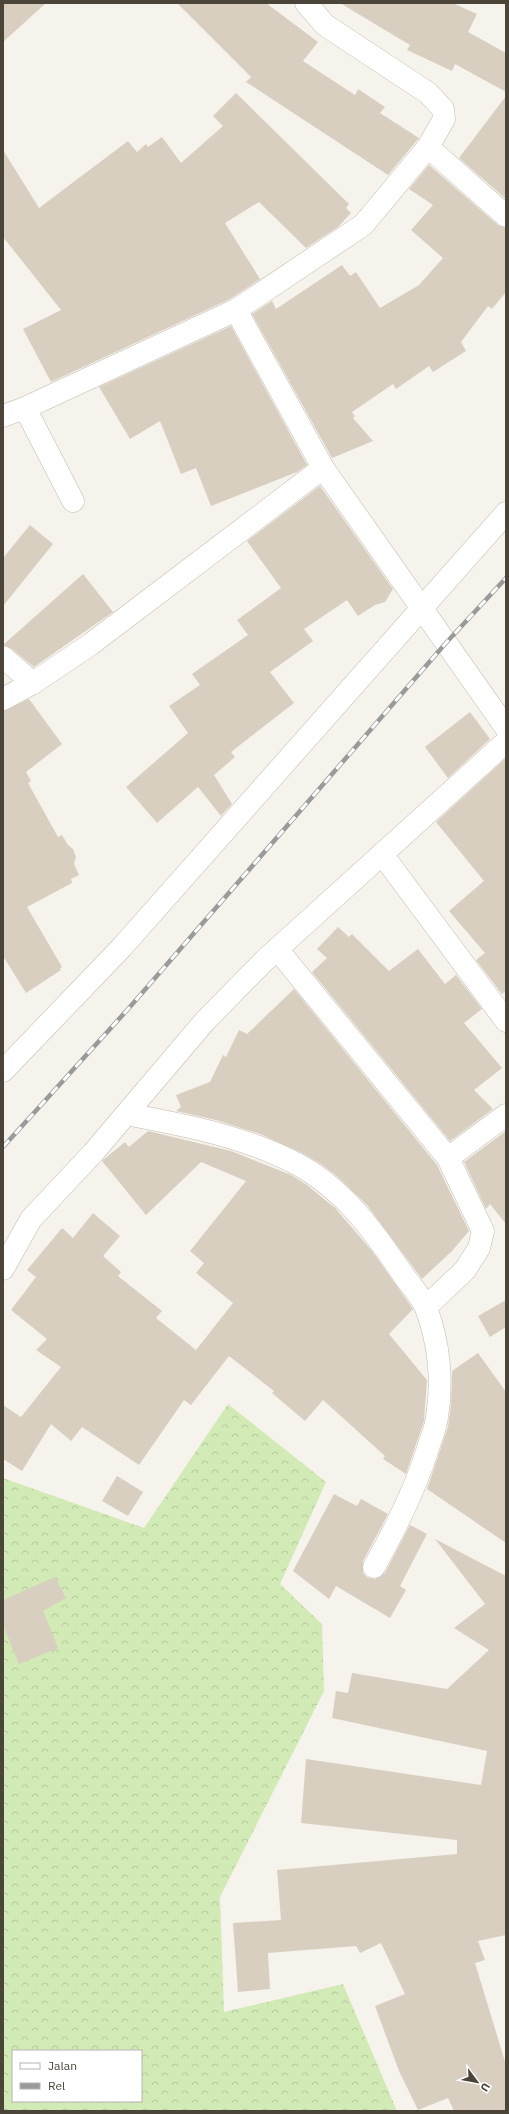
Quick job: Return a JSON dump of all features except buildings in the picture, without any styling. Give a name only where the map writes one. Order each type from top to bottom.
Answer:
[{"type":"street","points":[[3,416],[25,408],[236,310],[363,225],[428,147],[444,119],[443,109],[428,93],[325,24],[306,3]]},
{"type":"street","points":[[428,147],[506,216]]},
{"type":"street","points":[[236,310],[323,468],[422,607],[445,644],[506,728]]},
{"type":"street","points":[[25,408],[73,501]]},
{"type":"street","points":[[3,699],[34,684],[185,574],[323,468]]},
{"type":"street","points":[[3,1071],[122,947],[506,513]]},
{"type":"street","points":[[3,657],[34,684]]},
{"type":"street","points":[[3,1269],[31,1219],[126,1114],[205,1021],[277,949],[506,742]]},
{"type":"street","points":[[382,854],[506,1021]]},
{"type":"street","points":[[277,949],[448,1158],[483,1231],[479,1248],[465,1270],[426,1307]]},
{"type":"street","points":[[126,1114],[177,1124],[241,1140],[298,1164],[322,1181],[351,1206],[371,1228],[426,1307],[437,1351],[440,1384],[437,1418],[423,1464],[405,1507],[374,1567]]},
{"type":"street","points":[[448,1158],[506,1115]]},
{"type":"green space","points":[[228,1404],[326,1482],[280,1584],[322,1624],[324,1691],[220,1897],[224,2012],[343,1984],[397,2111],[3,2111],[3,1478],[144,1528]]},
{"type":"railway","points":[[3,1147],[129,1008],[445,644],[506,578]]}]
